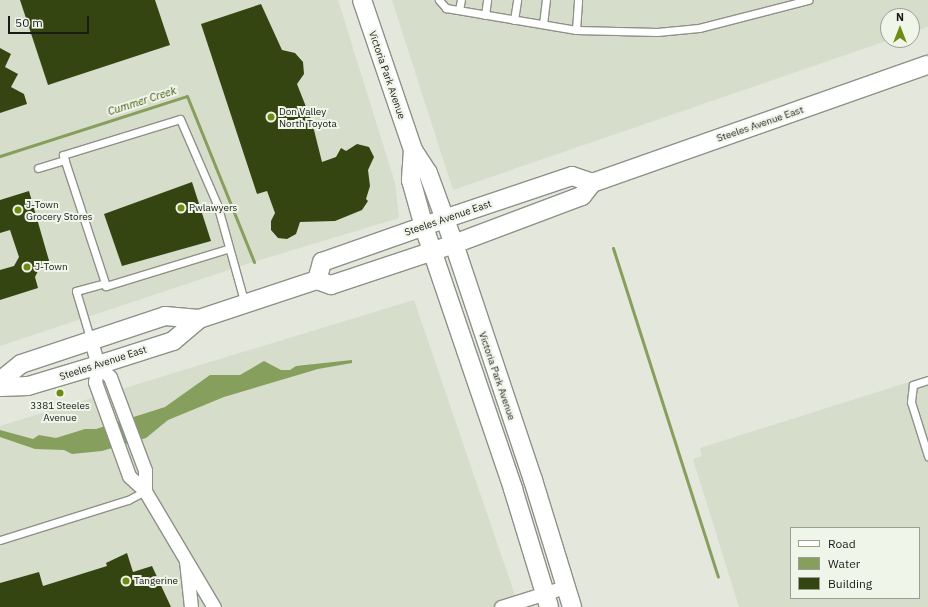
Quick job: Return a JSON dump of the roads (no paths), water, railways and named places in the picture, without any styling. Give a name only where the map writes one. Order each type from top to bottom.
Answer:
[{"type":"main road","name":"Victoria Park Avenue","points":[[362,0],[413,150],[428,173],[454,244],[533,480],[572,607]]},
{"type":"main road","name":"Steeles Avenue East","points":[[0,386],[28,386],[98,365],[173,341],[199,319],[316,280],[332,285],[432,252],[582,196],[592,183],[928,65]]},
{"type":"main road","name":"Victoria Park Avenue","points":[[413,150],[411,180],[424,227],[547,600]]},
{"type":"main road","name":"Steeles Avenue East","points":[[316,280],[322,262],[424,227],[444,218],[572,176],[592,183]]},
{"type":"main road","name":"Steeles Avenue East","points":[[0,381],[21,364],[165,316],[199,319]]},
{"type":"street","points":[[91,341],[98,365],[95,382],[129,476],[145,491],[186,557],[214,607]]},
{"type":"street","points":[[98,365],[110,376],[136,450],[145,470],[145,491]]},
{"type":"street","points":[[186,557],[191,607]]},
{"type":"street","points":[[501,607],[547,600],[565,587]]},
{"type":"lane","points":[[439,0],[446,8],[576,30],[657,32],[699,28],[808,0]]},
{"type":"lane","points":[[459,10],[461,0]]},
{"type":"lane","points":[[485,15],[487,0]]},
{"type":"lane","points":[[514,20],[517,0]]},
{"type":"lane","points":[[543,24],[546,0]]},
{"type":"lane","points":[[576,30],[578,0]]},
{"type":"lane","points":[[227,249],[106,286],[63,155],[180,119],[217,204],[227,249],[245,304]]},
{"type":"lane","points":[[38,168],[65,160]]},
{"type":"lane","points":[[91,341],[76,291],[105,283]]},
{"type":"lane","points":[[928,380],[913,385],[910,402],[928,456]]},
{"type":"lane","points":[[920,432],[928,436]]},
{"type":"lane","points":[[0,540],[128,500],[145,491]]},
{"type":"water","points":[[352,360],[352,363],[318,369],[224,397],[168,420],[146,438],[102,451],[72,454],[64,450],[35,449],[0,437],[0,430],[33,439],[39,435],[56,438],[85,429],[96,429],[165,407],[210,375],[240,375],[264,361],[281,370],[290,370],[296,366]]},
{"type":"waterway","name":"Cummer Creek","points":[[0,156],[187,96],[254,262]]},
{"type":"waterway","points":[[613,248],[718,577]]},
{"type":"place","name":"Don Valley North Toyota","points":[[271,117]]},
{"type":"place","name":"Pwlawyers","points":[[181,208]]},
{"type":"place","name":"J-Town Grocery Stores","points":[[18,210]]},
{"type":"place","name":"J-Town","points":[[27,267]]},
{"type":"place","name":"3381 Steeles Avenue","points":[[60,393]]},
{"type":"place","name":"Tangerine","points":[[126,581]]}]
